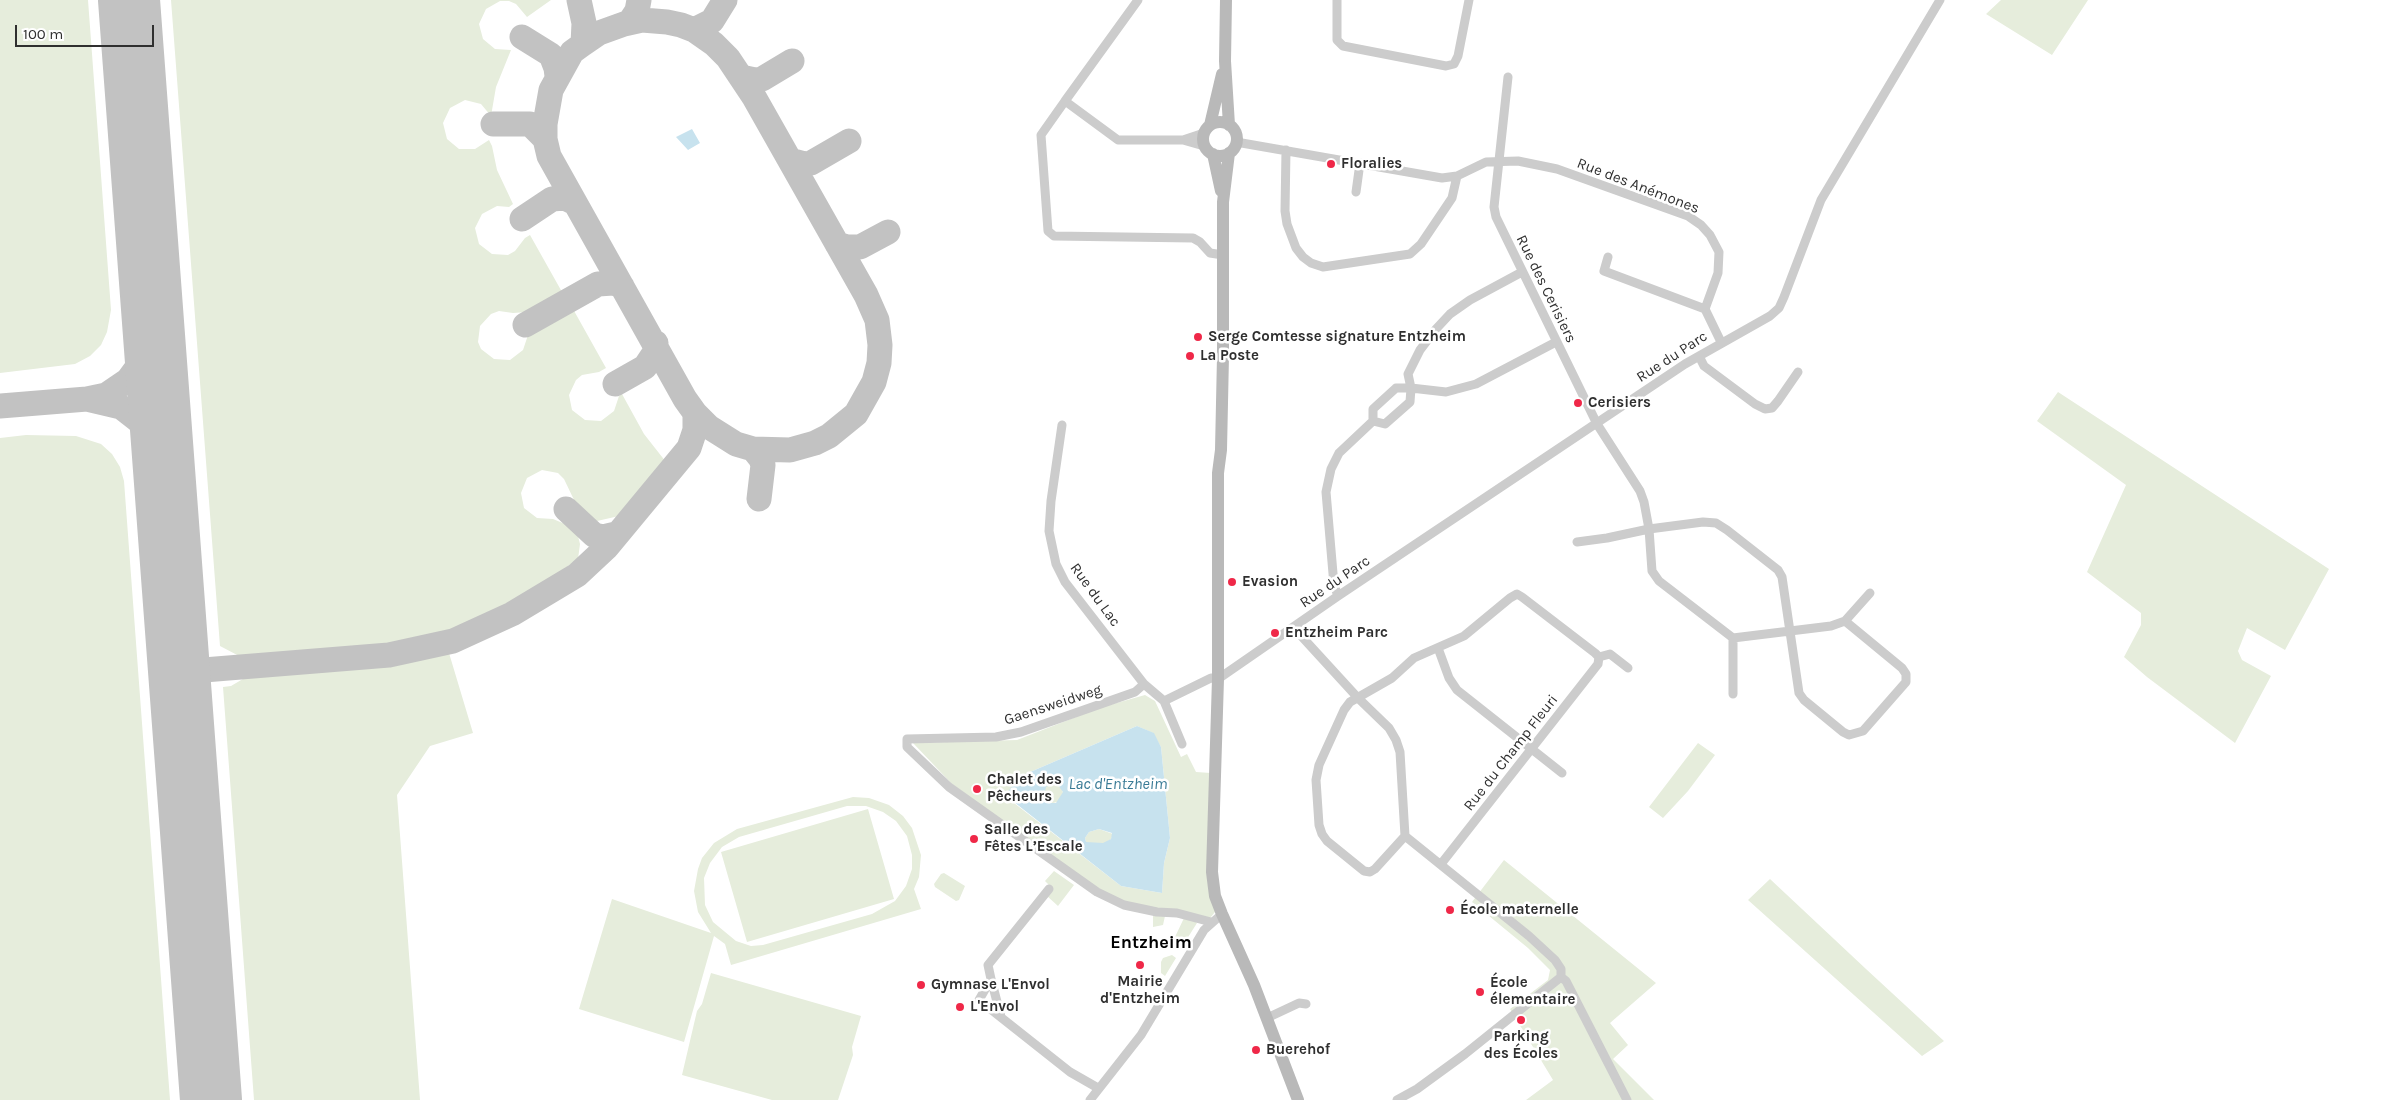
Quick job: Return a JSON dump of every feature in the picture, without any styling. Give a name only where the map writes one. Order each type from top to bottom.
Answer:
[{"type":"main road","points":[[1226,0],[1225,61],[1229,125],[1235,133],[1236,142],[1229,153],[1223,202],[1221,440],[1218,473],[1218,680],[1212,838],[1213,885],[1216,918],[1267,1018],[1298,1100]]},
{"type":"main road","points":[[1223,202],[1208,140],[1225,61]]},
{"type":"main road","points":[[1208,140],[1220,122],[1229,125]]},
{"type":"main road","points":[[1208,140],[1224,155],[1229,153]]},
{"type":"street","points":[[1138,0],[1041,135],[1048,231],[1054,236],[1194,238],[1210,253],[1223,255]]},
{"type":"street","points":[[1337,0],[1336,40],[1343,46],[1446,66],[1454,64],[1458,56],[1469,0]]},
{"type":"street","name":"Rue du Parc","points":[[1218,680],[1338,596],[1699,356],[1770,316],[1779,308],[1821,200],[1940,0]]},
{"type":"street","name":"Rue des Cerisiers","points":[[1508,77],[1498,160],[1494,207],[1496,217],[1597,424],[1640,491],[1649,528],[1652,571],[1659,581],[1733,638]]},
{"type":"street","points":[[1065,101],[1118,140],[1208,140]]},
{"type":"street","points":[[1236,142],[1442,178],[1457,176],[1486,162],[1498,160]]},
{"type":"street","points":[[1286,150],[1285,212],[1287,224],[1296,248],[1302,257],[1311,263],[1323,267],[1410,254],[1421,244],[1452,198],[1457,176]]},
{"type":"street","name":"Rue des Anémones","points":[[1498,160],[1518,161],[1557,169],[1688,216],[1701,224],[1713,239],[1719,252],[1718,273],[1705,309]]},
{"type":"street","points":[[1356,192],[1360,163]]},
{"type":"street","points":[[1608,257],[1604,271],[1705,309],[1721,342]]},
{"type":"street","points":[[1373,421],[1385,424],[1410,402],[1411,388],[1408,374],[1420,350],[1436,328],[1450,314],[1470,300],[1522,272]]},
{"type":"street","points":[[1338,596],[1334,585],[1326,492],[1331,469],[1339,453],[1373,421],[1373,409],[1396,388],[1446,392],[1476,384],[1556,342]]},
{"type":"street","points":[[1699,356],[1704,366],[1755,404],[1765,409],[1772,408],[1798,372]]},
{"type":"street","name":"Rue du Lac","points":[[1062,425],[1051,501],[1049,531],[1056,564],[1065,582],[1144,684],[1164,701],[1182,744]]},
{"type":"street","points":[[1577,542],[1649,528],[1703,522],[1716,523],[1727,530],[1778,570],[1782,577],[1797,688],[1804,700],[1843,732],[1855,734],[1863,731],[1904,687],[1906,674],[1902,668],[1845,621]]},
{"type":"street","points":[[1733,694],[1733,638],[1830,626],[1845,621],[1870,593]]},
{"type":"street","points":[[1293,627],[1358,698],[1389,728],[1400,752],[1405,836],[1370,872],[1364,871],[1326,840],[1319,824],[1316,780],[1319,765],[1344,710],[1358,698],[1392,678],[1414,658],[1464,636],[1517,594],[1599,657],[1610,654],[1628,668]]},
{"type":"street","points":[[1438,648],[1449,678],[1457,690],[1562,772]]},
{"type":"street","name":"Rue du Champ Fleuri","points":[[1441,864],[1598,664],[1599,657]]},
{"type":"street","points":[[1164,701],[1211,678],[1218,680]]},
{"type":"street","name":"Gaensweidweg","points":[[1144,684],[1135,692],[1021,732],[996,737],[907,739],[907,747],[949,787],[1097,892],[1124,905],[1156,912],[1216,918]]},
{"type":"street","points":[[1405,836],[1529,936],[1554,960],[1561,969],[1562,977],[1566,981],[1627,1100]]},
{"type":"street","points":[[1001,1017],[988,965],[1049,889]]},
{"type":"street","points":[[1090,1100],[1141,1035],[1204,930],[1216,918]]},
{"type":"street","points":[[1397,1100],[1417,1089],[1465,1054],[1562,977]]},
{"type":"street","points":[[991,979],[979,1000],[1070,1072],[1098,1088]]},
{"type":"street","points":[[1267,1018],[1299,1003],[1306,1004]]},
{"type":"green space","points":[[0,0],[88,0],[111,310],[107,332],[101,345],[90,356],[75,364],[0,373]]},
{"type":"green space","points":[[171,0],[551,0],[527,17],[516,4],[509,1],[500,1],[486,9],[479,24],[483,39],[495,49],[511,50],[496,87],[491,116],[481,104],[465,100],[450,108],[443,123],[447,139],[459,149],[475,149],[489,140],[497,170],[513,204],[509,207],[497,206],[482,214],[475,228],[479,244],[492,254],[508,255],[515,251],[525,238],[530,235],[562,292],[527,312],[499,311],[491,314],[480,326],[478,342],[481,349],[494,359],[510,360],[523,350],[528,335],[555,317],[573,309],[606,368],[599,372],[582,375],[576,380],[569,395],[572,410],[585,420],[601,421],[614,411],[619,396],[622,394],[644,434],[666,462],[626,511],[619,516],[597,521],[584,514],[575,502],[564,479],[558,473],[542,470],[527,478],[521,493],[524,508],[537,518],[553,519],[565,524],[578,536],[580,544],[578,559],[524,597],[450,630],[381,647],[241,657],[220,646]]},
{"type":"green space","points":[[2001,0],[2088,0],[2052,55],[1986,14]]},
{"type":"green space","points":[[2058,392],[2329,569],[2285,650],[2247,628],[2238,651],[2242,660],[2271,676],[2235,743],[2147,677],[2124,657],[2141,625],[2141,613],[2087,572],[2126,485],[2037,421]]},
{"type":"green space","points":[[26,435],[76,436],[101,444],[112,454],[120,467],[124,481],[170,1100],[0,1100],[0,438]]},
{"type":"green space","points":[[449,653],[473,733],[430,746],[397,795],[420,1100],[254,1100],[223,687],[231,686],[248,676],[379,667]]},
{"type":"green space","points":[[1145,695],[1155,701],[1181,757],[1187,754],[1196,772],[1211,773],[1215,912],[1206,923],[1195,921],[1197,923],[1180,950],[1175,945],[1175,937],[1184,918],[1165,916],[1163,925],[1153,927],[1153,914],[1110,897],[1038,847],[952,784],[913,743],[1017,740],[1099,708]],"holes":[[[1137,726],[1153,733],[1161,747],[1170,838],[1164,863],[1162,893],[1121,886],[1005,796],[1021,776]]]},
{"type":"green space","points":[[1698,743],[1715,755],[1688,791],[1663,818],[1649,807]]},
{"type":"green space","points":[[1053,783],[1060,786],[1063,793],[1060,800],[1053,803],[1046,800],[1043,793],[1046,786]]},
{"type":"green space","points":[[853,797],[869,798],[889,805],[903,816],[912,828],[921,855],[919,877],[914,889],[921,909],[731,965],[725,944],[714,936],[684,1042],[579,1009],[612,899],[711,933],[698,912],[694,891],[698,869],[702,858],[714,843],[737,829]],"holes":[[[847,806],[866,806],[883,812],[896,821],[907,836],[912,855],[912,869],[906,886],[895,901],[872,914],[763,945],[751,946],[736,941],[713,922],[705,905],[704,878],[710,863],[722,847],[739,837]]]},
{"type":"green space","points":[[868,809],[894,899],[747,942],[721,852]]},
{"type":"green space","points":[[1099,829],[1113,834],[1111,839],[1106,843],[1092,844],[1086,842],[1085,838],[1089,832]]},
{"type":"green space","points":[[1504,860],[1656,983],[1610,1023],[1628,1045],[1613,1059],[1654,1100],[1526,1100],[1553,1080],[1510,1009],[1548,980],[1550,970],[1528,948],[1472,902]]},
{"type":"green space","points":[[1054,871],[1074,885],[1058,906],[1047,896],[1053,889],[1045,881]]},
{"type":"green space","points":[[944,873],[965,886],[959,900],[956,901],[935,887],[934,884],[941,874]]},
{"type":"green space","points":[[1770,879],[1944,1041],[1922,1056],[1748,900]]},
{"type":"green space","points":[[1172,955],[1176,958],[1165,976],[1161,973],[1161,962],[1163,958]]},
{"type":"green space","points":[[711,973],[861,1016],[852,1047],[853,1055],[838,1100],[772,1100],[682,1075],[697,1011],[702,1004]]},
{"type":"water","points":[[692,129],[700,143],[688,150],[676,137]]},
{"type":"water","name":"Lac d'Entzheim","points":[[1137,726],[1154,733],[1161,747],[1170,838],[1164,863],[1162,893],[1121,886],[1005,795],[1021,776]],"holes":[[[1053,783],[1058,785],[1063,792],[1056,803],[1050,803],[1044,796],[1046,787]],[[1099,829],[1112,833],[1111,839],[1103,843],[1086,842],[1085,838],[1089,832]]]},
{"type":"taxiway","points":[[579,0],[584,23],[583,44],[572,52],[551,90],[545,124],[545,139],[549,156],[685,399],[695,413],[709,427],[736,444],[753,449],[790,450],[815,443],[829,436],[856,414],[874,382],[879,363],[880,345],[877,320],[866,295],[754,97],[728,58],[714,44],[694,30],[681,25],[642,20],[599,33],[583,44]]},
{"type":"taxiway","points":[[629,23],[637,11],[639,0]]},
{"type":"taxiway","points":[[694,30],[712,21],[725,0]]},
{"type":"taxiway","points":[[522,37],[551,55],[557,76]]},
{"type":"taxiway","points":[[741,77],[755,80],[762,79],[792,61]]},
{"type":"taxiway","points":[[493,124],[530,124],[545,139]]},
{"type":"taxiway","points":[[790,160],[805,164],[811,163],[849,141]]},
{"type":"taxiway","points":[[522,219],[552,199],[565,198],[573,202]]},
{"type":"taxiway","points":[[837,244],[847,247],[860,247],[888,232]]},
{"type":"taxiway","points":[[525,325],[598,284],[613,283],[622,286]]},
{"type":"taxiway","points":[[87,399],[106,395],[128,380],[145,357],[151,344],[153,327]]},
{"type":"taxiway","points":[[615,384],[645,367],[655,352],[656,343]]},
{"type":"taxiway","points":[[0,406],[87,399],[121,407],[144,425],[154,437],[163,462]]},
{"type":"taxiway","points":[[179,672],[389,655],[453,641],[512,614],[577,575],[607,547],[689,448],[695,430],[695,413]]},
{"type":"taxiway","points":[[753,449],[763,465],[759,499]]},
{"type":"taxiway","points":[[566,509],[594,535],[603,537],[616,534]]},
{"type":"runway","points":[[129,0],[211,1100]]},
{"type":"place","name":"Floralies","points":[[1331,164]]},
{"type":"place","name":"Serge Comtesse signature Entzheim","points":[[1198,337]]},
{"type":"place","name":"La Poste","points":[[1190,356]]},
{"type":"place","name":"Cerisiers","points":[[1578,403]]},
{"type":"place","name":"Evasion","points":[[1232,582]]},
{"type":"place","name":"Entzheim Parc","points":[[1275,633]]},
{"type":"place","name":"Chalet des Pêcheurs","points":[[977,789]]},
{"type":"place","name":"Salle des Fêtes L’Escale","points":[[974,839]]},
{"type":"place","name":"École maternelle","points":[[1450,910]]},
{"type":"place","name":"Mairie d'Entzheim","points":[[1140,965]]},
{"type":"place","name":"Gymnase L'Envol","points":[[921,985]]},
{"type":"place","name":"École élementaire","points":[[1480,992]]},
{"type":"place","name":"L'Envol","points":[[960,1007]]},
{"type":"place","name":"Parking des Écoles","points":[[1521,1020]]},
{"type":"place","name":"Buerehof","points":[[1256,1050]]},
{"type":"district","name":"Entzheim","points":[[1151,943]]}]
